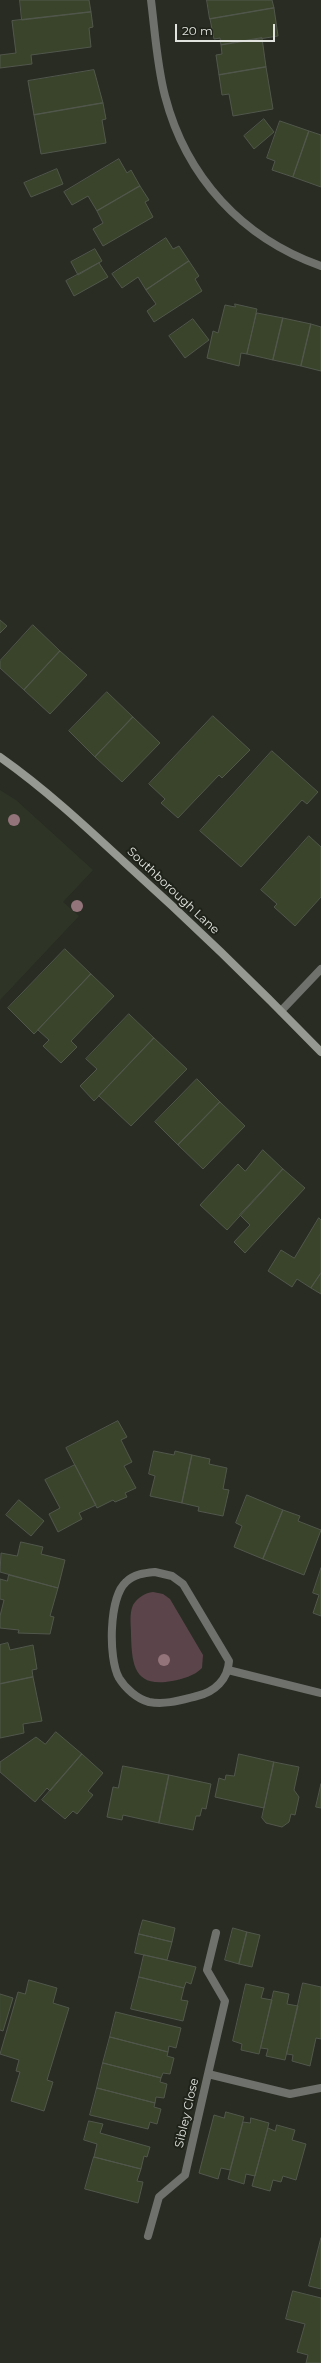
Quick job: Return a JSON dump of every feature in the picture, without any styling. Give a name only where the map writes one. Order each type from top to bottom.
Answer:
[{"type":"street","points":[[151,0],[164,95],[174,126],[187,155],[201,177],[226,207],[250,228],[277,247],[321,266]]},
{"type":"street","name":"Southborough Lane","points":[[0,757],[94,834],[187,919],[321,1052]]},
{"type":"street","points":[[281,1011],[321,969]]},
{"type":"street","points":[[155,1572],[172,1576],[183,1584],[229,1661],[228,1670],[218,1686],[203,1694],[165,1704],[148,1702],[137,1696],[119,1678],[114,1664],[112,1618],[119,1591],[127,1581],[142,1573],[155,1572]]},
{"type":"street","points":[[228,1670],[321,1693]]},
{"type":"street","points":[[208,2074],[225,2001],[207,1970],[216,1933]]},
{"type":"street","name":"Sibley Close","points":[[148,2236],[159,2197],[185,2174],[208,2074],[290,2094],[321,2088]]},
{"type":"shaded area","points":[[0,790],[16,800],[93,870],[63,902],[79,916],[0,1000]]},
{"type":"shaded area","points":[[153,1592],[163,1594],[170,1599],[203,1655],[202,1668],[192,1675],[176,1680],[159,1682],[150,1681],[138,1672],[134,1665],[131,1646],[131,1612],[133,1605],[139,1598],[144,1594]]},
{"type":"building","points":[[20,0],[89,0],[91,12],[22,20]]},
{"type":"building","points":[[207,0],[272,0],[274,8],[210,19]]},
{"type":"building","points":[[274,8],[278,36],[221,45],[220,38],[214,39],[210,19]]},
{"type":"building","points":[[91,12],[93,27],[89,28],[91,47],[31,55],[32,64],[0,68],[0,55],[16,53],[12,21]]},
{"type":"building","points":[[262,38],[266,67],[219,75],[216,55],[222,54],[221,45]]},
{"type":"building","points":[[266,67],[273,109],[233,116],[229,94],[222,95],[219,75]]},
{"type":"building","points":[[94,70],[103,103],[34,115],[28,81]]},
{"type":"building","points":[[103,103],[106,119],[102,120],[106,143],[41,154],[34,115]]},
{"type":"building","points":[[264,119],[274,132],[254,149],[244,136]]},
{"type":"building","points":[[280,121],[309,131],[293,177],[272,170],[275,161],[267,158]]},
{"type":"building","points":[[309,131],[321,135],[321,187],[293,177]]},
{"type":"building","points":[[119,159],[127,173],[131,170],[140,186],[97,211],[88,196],[72,205],[64,192]]},
{"type":"building","points":[[57,169],[63,184],[31,197],[24,183]]},
{"type":"building","points":[[140,186],[149,200],[145,202],[153,217],[103,246],[93,229],[103,223],[97,211]]},
{"type":"building","points":[[166,238],[173,249],[179,246],[189,261],[146,290],[138,277],[122,288],[112,274]]},
{"type":"building","points":[[95,249],[102,261],[78,275],[71,262]]},
{"type":"building","points":[[189,261],[199,276],[195,279],[202,291],[154,322],[147,311],[156,304],[146,290]]},
{"type":"building","points":[[99,263],[108,277],[74,296],[66,281]]},
{"type":"building","points":[[235,304],[257,309],[247,354],[241,353],[239,366],[207,358],[213,331],[218,333],[225,305],[235,307]]},
{"type":"building","points":[[257,313],[283,318],[273,360],[247,354]]},
{"type":"building","points":[[283,318],[311,324],[301,366],[273,360]]},
{"type":"building","points":[[193,319],[209,340],[185,358],[169,336]]},
{"type":"building","points":[[311,324],[321,327],[321,371],[301,366]]},
{"type":"building","points":[[0,620],[7,626],[0,633]]},
{"type":"building","points":[[33,625],[60,651],[24,690],[0,668],[0,661]]},
{"type":"building","points":[[60,651],[87,675],[50,714],[24,690]]},
{"type":"building","points":[[107,692],[133,717],[95,757],[69,731]]},
{"type":"building","points":[[213,716],[250,750],[222,778],[219,775],[178,818],[161,803],[165,799],[149,784]]},
{"type":"building","points":[[133,717],[160,743],[122,782],[95,757]]},
{"type":"building","points":[[272,751],[318,792],[307,804],[302,800],[241,867],[200,831]]},
{"type":"building","points":[[309,836],[321,847],[321,897],[295,926],[274,907],[277,904],[261,890]]},
{"type":"building","points":[[65,949],[91,974],[34,1034],[8,1008]]},
{"type":"building","points":[[91,974],[114,996],[71,1041],[77,1047],[61,1063],[43,1046],[49,1040],[38,1030]]},
{"type":"building","points":[[129,1014],[154,1038],[94,1101],[80,1086],[97,1069],[86,1059]]},
{"type":"building","points":[[154,1038],[187,1069],[131,1126],[99,1096]]},
{"type":"building","points":[[197,1079],[220,1102],[178,1145],[155,1122]]},
{"type":"building","points":[[220,1102],[245,1126],[203,1169],[178,1145]]},
{"type":"building","points":[[263,1150],[283,1169],[227,1230],[200,1205],[238,1164],[245,1171]]},
{"type":"building","points":[[283,1169],[305,1188],[245,1253],[234,1242],[250,1225],[240,1215]]},
{"type":"building","points":[[319,1218],[321,1220],[321,1273],[311,1288],[297,1279],[292,1287],[268,1271],[281,1250],[294,1258]]},
{"type":"building","points":[[321,1273],[321,1294],[311,1288]]},
{"type":"building","points":[[118,1421],[127,1437],[121,1440],[132,1462],[124,1466],[136,1488],[125,1493],[127,1497],[115,1502],[113,1500],[97,1508],[66,1448]]},
{"type":"building","points":[[154,1451],[174,1455],[175,1451],[192,1455],[182,1503],[150,1496],[155,1476],[149,1474]]},
{"type":"building","points":[[192,1455],[210,1459],[209,1464],[227,1468],[223,1489],[229,1490],[223,1516],[198,1511],[199,1507],[182,1503]]},
{"type":"building","points":[[75,1465],[96,1505],[79,1513],[82,1519],[58,1532],[49,1514],[60,1508],[45,1480]]},
{"type":"building","points":[[247,1495],[283,1510],[263,1559],[234,1547],[242,1526],[236,1523]]},
{"type":"building","points":[[19,1500],[44,1521],[31,1536],[6,1515]]},
{"type":"building","points":[[283,1510],[300,1516],[298,1521],[321,1530],[304,1575],[263,1559]]},
{"type":"building","points":[[21,1542],[43,1547],[41,1554],[65,1560],[58,1588],[0,1572],[1,1553],[17,1556]]},
{"type":"building","points":[[321,1568],[321,1616],[313,1613],[319,1595],[313,1593]]},
{"type":"building","points":[[9,1575],[58,1588],[50,1616],[54,1617],[50,1634],[18,1633],[19,1630],[0,1628],[0,1616],[4,1600],[0,1599],[0,1579],[7,1581]]},
{"type":"building","points":[[8,1643],[10,1650],[33,1645],[37,1669],[32,1670],[33,1677],[0,1684],[0,1645]]},
{"type":"building","points":[[33,1677],[42,1721],[23,1724],[24,1733],[0,1738],[0,1684]]},
{"type":"building","points":[[56,1732],[82,1754],[50,1791],[47,1788],[35,1802],[0,1772],[0,1762],[36,1737],[45,1744]]},
{"type":"building","points":[[82,1754],[103,1773],[88,1791],[93,1795],[77,1814],[73,1811],[65,1819],[42,1800]]},
{"type":"building","points":[[239,1754],[274,1762],[264,1808],[215,1797],[219,1778],[225,1780],[226,1775],[234,1776]]},
{"type":"building","points":[[274,1762],[299,1767],[294,1790],[299,1797],[295,1815],[291,1814],[289,1822],[282,1827],[266,1823],[262,1818]]},
{"type":"building","points":[[123,1766],[169,1775],[159,1823],[123,1815],[122,1820],[107,1817],[113,1787],[118,1788]]},
{"type":"building","points":[[169,1775],[211,1784],[206,1809],[202,1808],[200,1816],[196,1816],[193,1830],[159,1823]]},
{"type":"building","points":[[321,1784],[321,1808],[316,1807]]},
{"type":"building","points":[[143,1920],[175,1928],[172,1942],[139,1934]]},
{"type":"building","points":[[233,1928],[247,1932],[239,1964],[225,1960]]},
{"type":"building","points":[[247,1932],[260,1935],[252,1967],[239,1964]]},
{"type":"building","points":[[139,1934],[172,1942],[167,1960],[135,1953]]},
{"type":"building","points":[[144,1955],[196,1967],[191,1984],[186,1982],[184,1988],[139,1977]]},
{"type":"building","points":[[139,1977],[184,1988],[181,2000],[188,2001],[183,2021],[131,2009]]},
{"type":"building","points":[[29,1980],[57,1988],[53,2003],[69,2008],[47,2080],[53,2082],[44,2111],[11,2101],[20,2072],[16,2071],[19,2060],[0,2054],[18,1992],[25,1994]]},
{"type":"building","points":[[303,1983],[321,1987],[321,2039],[316,2038],[310,2066],[292,2061],[293,2055],[287,2054]]},
{"type":"building","points":[[246,1984],[264,1988],[261,1998],[272,2000],[259,2054],[241,2050],[242,2044],[233,2041]]},
{"type":"building","points":[[274,1991],[289,1994],[287,2004],[298,2006],[285,2060],[266,2056],[268,2049],[261,2048]]},
{"type":"building","points":[[0,1994],[13,1998],[3,2031],[0,2030]]},
{"type":"building","points":[[116,2012],[181,2028],[176,2048],[169,2046],[168,2052],[110,2037]]},
{"type":"building","points":[[110,2037],[168,2052],[167,2056],[174,2058],[170,2074],[163,2073],[161,2078],[103,2063]]},
{"type":"building","points":[[103,2063],[161,2078],[160,2082],[167,2084],[164,2098],[156,2097],[155,2103],[97,2088]]},
{"type":"building","points":[[97,2088],[155,2103],[154,2107],[161,2109],[157,2124],[150,2122],[148,2129],[90,2115]]},
{"type":"building","points":[[226,2112],[244,2117],[230,2170],[221,2168],[218,2179],[199,2173],[214,2115],[224,2118]]},
{"type":"building","points":[[251,2118],[269,2123],[255,2176],[246,2174],[244,2184],[228,2179],[243,2122],[250,2123]]},
{"type":"building","points":[[89,2121],[103,2124],[100,2133],[150,2147],[147,2157],[144,2156],[141,2169],[94,2157],[97,2144],[84,2140]]},
{"type":"building","points":[[277,2125],[295,2130],[292,2140],[306,2144],[296,2180],[283,2176],[281,2182],[273,2180],[270,2191],[252,2186],[268,2128],[275,2131]]},
{"type":"building","points":[[94,2157],[141,2169],[137,2181],[143,2182],[138,2203],[85,2189]]},
{"type":"building","points":[[321,2238],[321,2289],[309,2286]]},
{"type":"building","points":[[293,2291],[321,2298],[321,2363],[306,2363],[308,2355],[297,2352],[305,2324],[286,2319]]}]
